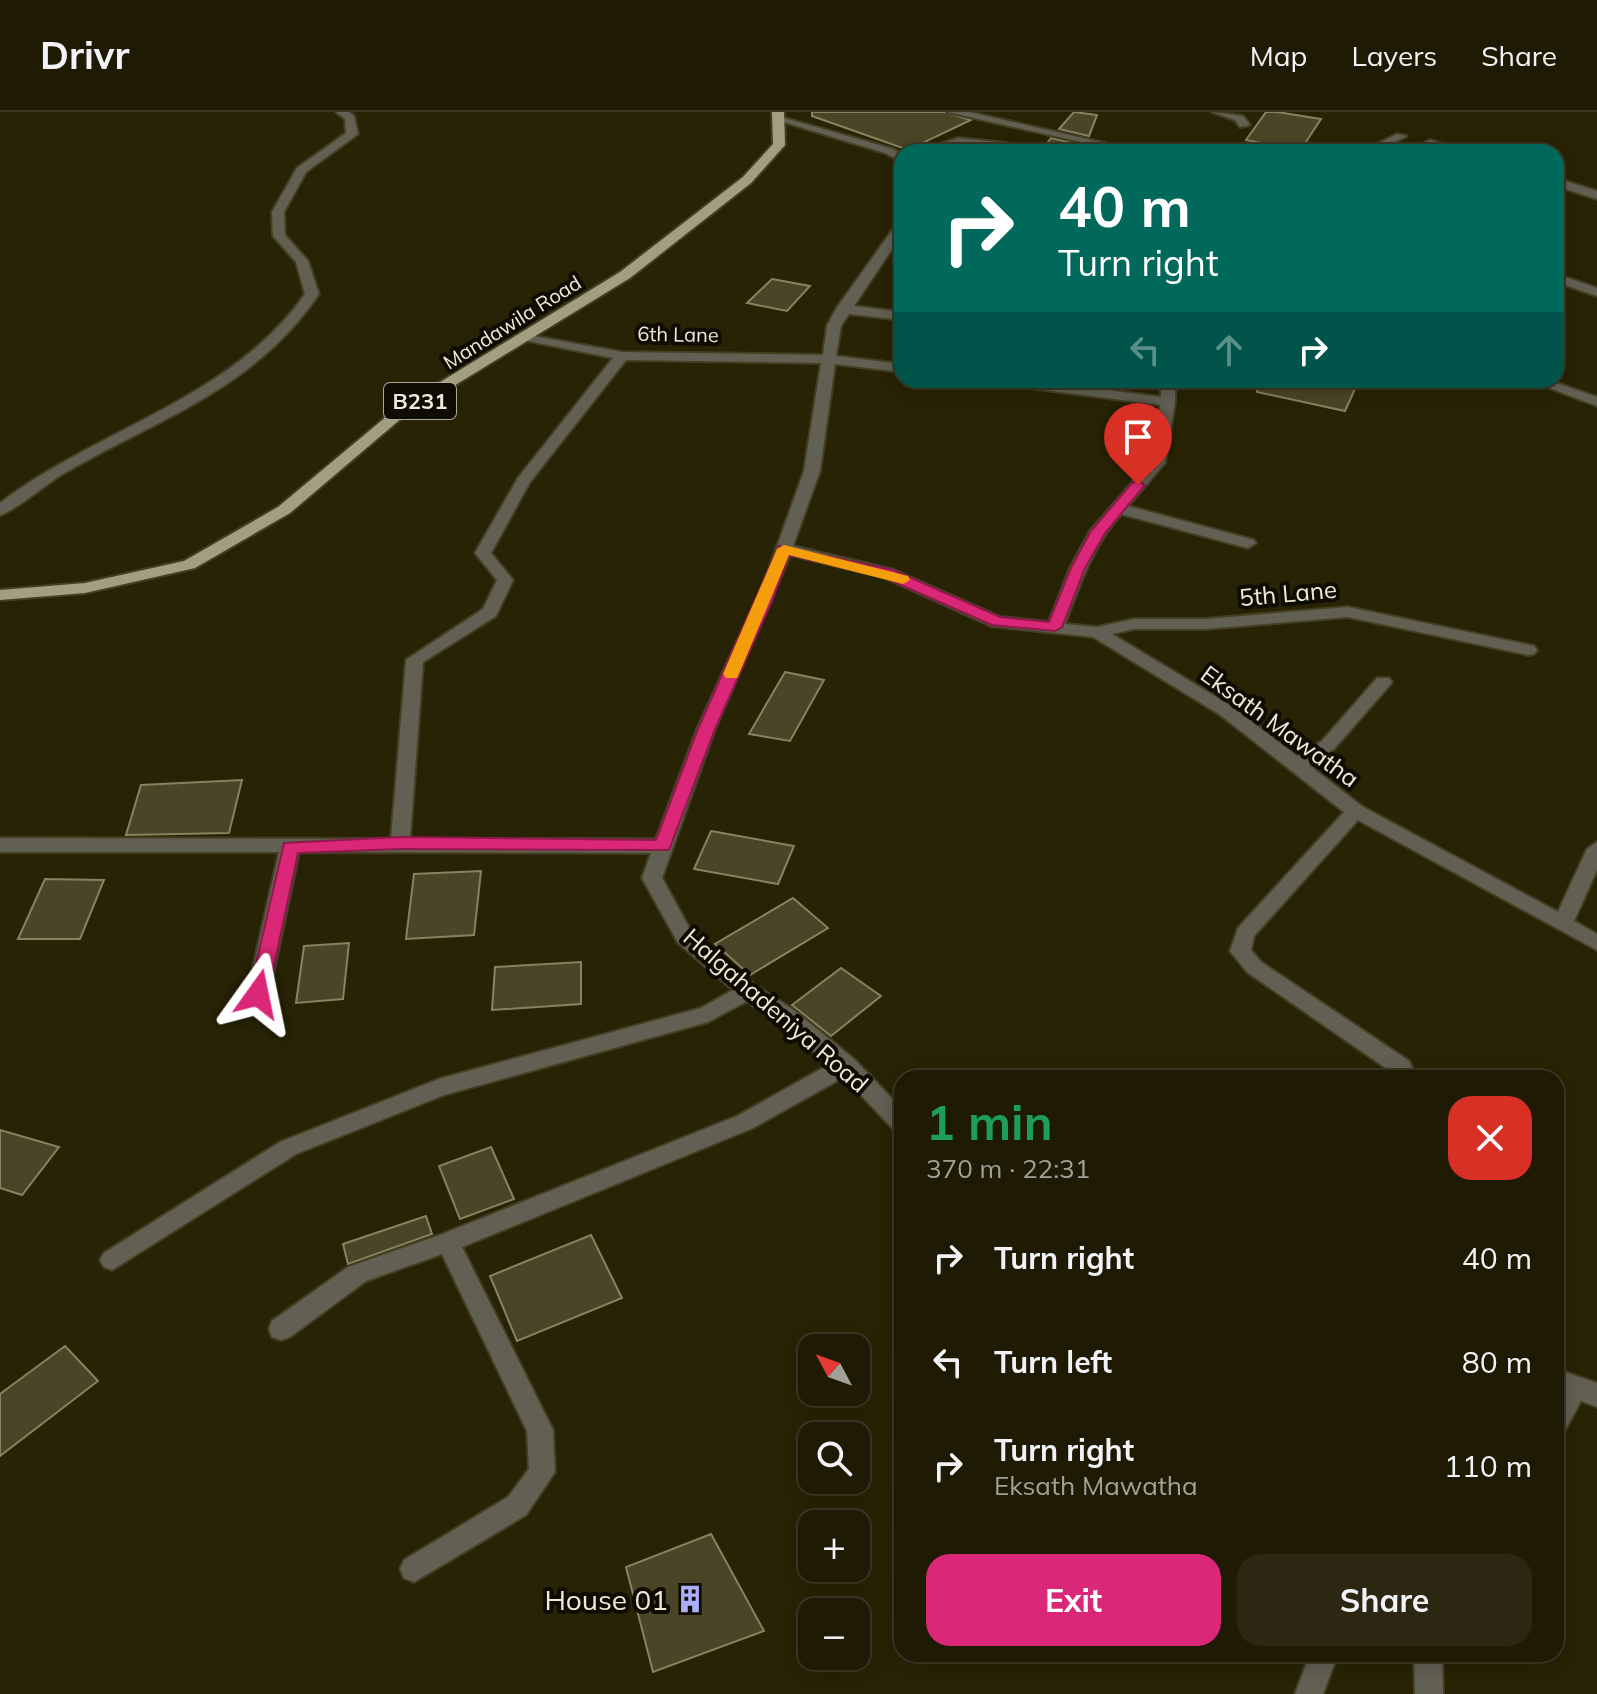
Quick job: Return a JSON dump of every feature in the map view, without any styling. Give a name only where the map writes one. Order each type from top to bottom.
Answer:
[{"type":"main road","name":"Mandawila Road","points":[[0,595],[85,588],[189,565],[284,510],[398,414],[625,275],[747,180],[779,145],[778,114]]},
{"type":"street","points":[[0,510],[44,478],[159,418],[242,367],[300,318],[312,294],[302,261],[279,236],[278,212],[301,170],[352,134],[350,118],[342,112]]},
{"type":"street","points":[[953,112],[1099,143]]},
{"type":"street","points":[[1218,112],[1239,118],[1244,125]]},
{"type":"street","points":[[778,114],[894,154]]},
{"type":"street","points":[[1384,144],[1401,136]]},
{"type":"street","points":[[948,144],[958,141],[987,144]]},
{"type":"street","points":[[1564,185],[1597,195]]},
{"type":"street","name":"Halgahadeniya Road","points":[[894,236],[834,326],[812,471],[765,601],[706,729],[652,878],[685,938],[748,991],[787,1017],[846,1065],[894,1116]]},
{"type":"street","points":[[1564,281],[1597,292]]},
{"type":"street","points":[[843,309],[894,315]]},
{"type":"street","name":"6th Lane","points":[[528,337],[622,356],[830,359],[894,367]]},
{"type":"street","points":[[400,843],[415,660],[490,612],[505,580],[483,553],[523,481],[622,356]]},
{"type":"street","points":[[1060,388],[1168,402]]},
{"type":"street","points":[[1055,627],[1078,568],[1098,531],[1157,463],[1168,388]]},
{"type":"street","points":[[1558,388],[1597,402]]},
{"type":"street","points":[[1118,508],[1248,543]]},
{"type":"street","name":"Eksath Mawatha","points":[[784,549],[888,573],[997,622],[1097,632],[1225,710],[1356,811],[1597,943]]},
{"type":"street","name":"5th Lane","points":[[1097,632],[1134,624],[1205,624],[1348,612],[1528,650]]},
{"type":"street","points":[[1295,766],[1328,745],[1383,682]]},
{"type":"street","points":[[1356,811],[1245,933],[1240,951],[1254,967],[1401,1067]]},
{"type":"street","points":[[0,845],[290,847],[400,843],[662,846]]},
{"type":"street","points":[[258,994],[290,847]]},
{"type":"street","points":[[1562,925],[1597,849]]},
{"type":"street","points":[[112,1260],[288,1148],[439,1088],[708,1014],[748,991]]},
{"type":"street","points":[[281,1329],[357,1274],[448,1242],[745,1122],[846,1065]]},
{"type":"street","points":[[414,1569],[517,1506],[542,1472],[540,1430],[448,1242]]},
{"type":"street","points":[[1564,1408],[1576,1387]]},
{"type":"street","points":[[1309,1694],[1321,1662]]},
{"type":"street","points":[[1428,1662],[1429,1694]]},
{"type":"building","points":[[812,112],[944,112],[971,120],[921,144],[894,145],[812,116]]},
{"type":"building","points":[[1074,112],[1097,115],[1089,136],[1059,129]]},
{"type":"building","points":[[1266,112],[1321,119],[1305,144],[1266,144],[1246,140]]},
{"type":"building","points":[[1051,138],[1076,144],[1046,144]]},
{"type":"building","points":[[772,279],[810,286],[787,311],[747,303]]},
{"type":"building","points":[[1257,388],[1355,388],[1345,411],[1257,392]]},
{"type":"building","points":[[785,672],[824,680],[790,741],[749,734]]},
{"type":"building","points":[[242,780],[229,833],[126,835],[141,785]]},
{"type":"building","points":[[711,831],[794,846],[778,884],[694,869]]},
{"type":"building","points":[[481,871],[474,935],[406,939],[414,874]]},
{"type":"building","points":[[45,879],[104,880],[80,939],[18,939]]},
{"type":"building","points":[[793,898],[828,928],[750,975],[715,944]]},
{"type":"building","points":[[349,943],[343,999],[296,1003],[304,946]]},
{"type":"building","points":[[581,962],[581,1004],[492,1010],[495,967]]},
{"type":"building","points":[[841,968],[881,996],[831,1036],[792,1005]]},
{"type":"building","points":[[0,1130],[59,1147],[22,1195],[0,1188]]},
{"type":"building","points":[[491,1147],[514,1199],[460,1219],[439,1166]]},
{"type":"building","points":[[426,1216],[432,1234],[348,1264],[343,1244]]},
{"type":"building","points":[[591,1235],[622,1298],[517,1341],[490,1276]]},
{"type":"building","points":[[65,1346],[98,1381],[0,1456],[0,1394]]},
{"type":"building","name":"House 01","points":[[711,1534],[764,1631],[653,1672],[626,1567]]},
{"type":"slow traffic","points":[[731,674],[765,601],[784,549],[888,573],[903,580]]},
{"type":"place","name":"House 01","points":[[690,1599]]},
{"type":"route","points":[[258,994],[290,847],[400,843],[662,846],[706,729],[765,601],[784,549],[888,573],[997,622],[1055,627],[1078,568],[1098,531],[1138,485]]}]
